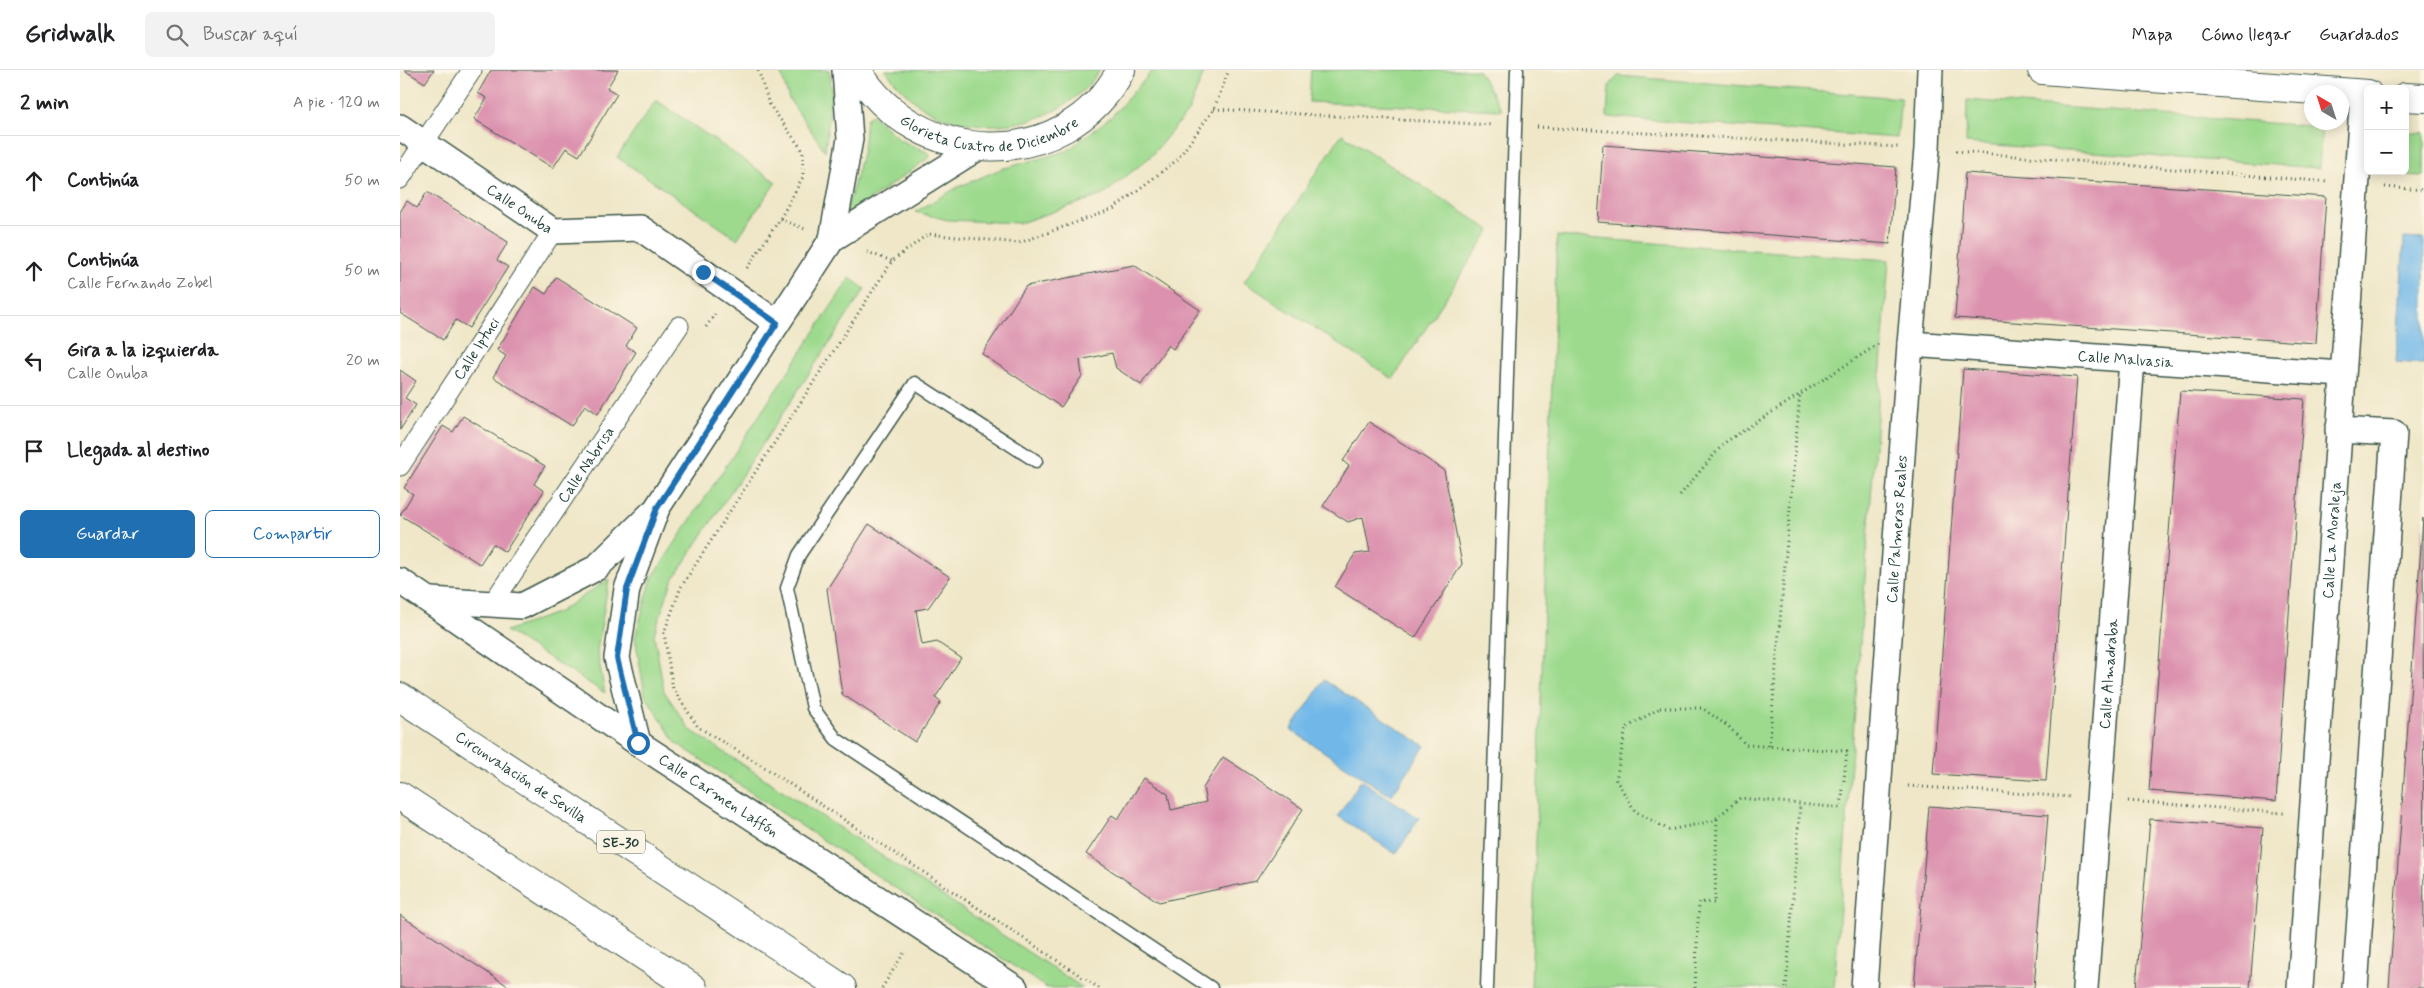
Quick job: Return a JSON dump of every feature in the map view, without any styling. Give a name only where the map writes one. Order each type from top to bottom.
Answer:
[{"type":"main road","name":"Glorieta Cuatro de Diciembre","points":[[857,70],[880,101],[909,124],[943,140],[979,147],[1017,145],[1053,134],[1086,114],[1116,78],[1136,70]]},
{"type":"main road","points":[[2042,70],[2364,94]]},
{"type":"main road","name":"Circunvalación de Sevilla","points":[[400,697],[842,988]]},
{"type":"main road","points":[[400,796],[693,988]]},
{"type":"street","points":[[400,179],[472,70]]},
{"type":"street","points":[[430,600],[522,606],[596,568],[657,508],[832,239],[850,139],[845,70]]},
{"type":"street","name":"Calle Palmeras Reales","points":[[1864,988],[1910,344],[1927,149],[1930,70]]},
{"type":"street","name":"Calle La Moraleja","points":[[2300,988],[2342,374],[2364,107]]},
{"type":"street","name":"Calle Onuba","points":[[400,128],[553,231],[640,228],[777,323]]},
{"type":"street","points":[[832,239],[979,147]]},
{"type":"street","name":"Calle Iptuci","points":[[400,466],[553,231]]},
{"type":"street","name":"Calle Nabrisa","points":[[492,604],[679,326]]},
{"type":"street","name":"Calle Malvasia","points":[[1910,344],[2342,374]]},
{"type":"street","name":"Calle Almadraba","points":[[2086,988],[2132,360]]},
{"type":"street","points":[[2338,430],[2394,433],[2355,988]]},
{"type":"street","points":[[638,743],[617,658],[627,589],[657,508]]},
{"type":"street","name":"Calle Carmen Laffón","points":[[400,581],[638,743],[1016,988]]},
{"type":"lane","points":[[1487,988],[1517,70]]},
{"type":"lane","points":[[1036,461],[914,383],[799,555],[787,588],[813,708],[836,739],[1211,988]]},
{"type":"path","points":[[758,70],[769,104],[803,151],[803,177],[780,220]]},
{"type":"path","points":[[892,261],[928,234],[1020,243],[1113,209],[1177,160],[1214,110],[1228,70]]},
{"type":"path","points":[[1214,110],[1927,149],[2424,190]]},
{"type":"path","points":[[1680,495],[1724,444],[1883,341]]},
{"type":"path","points":[[1768,746],[1800,393]]},
{"type":"path","points":[[1660,708],[1702,708],[1729,727],[1746,745],[1768,746],[1847,750],[1841,808],[1740,798],[1713,821],[1669,830],[1636,811],[1616,780],[1626,728],[1660,708]]},
{"type":"path","points":[[1786,988],[1800,805]]},
{"type":"path","points":[[1695,988],[1699,902],[1715,903],[1717,817]]},
{"type":"green space","points":[[780,70],[829,70],[832,92],[825,151],[789,99]]},
{"type":"green space","points":[[885,70],[1100,70],[1086,88],[1069,102],[1049,113],[1029,120],[1007,124],[984,125],[940,116],[924,108],[916,103]]},
{"type":"green space","points":[[1153,70],[1205,70],[1188,112],[1150,157],[1103,195],[1020,223],[948,220],[915,212],[958,187],[1001,169],[1067,151],[1112,116]]},
{"type":"green space","points":[[1311,70],[1478,70],[1502,110],[1309,102]]},
{"type":"green space","points":[[1618,76],[1901,98],[1897,138],[1607,117],[1609,86]]},
{"type":"green space","points":[[656,100],[776,182],[737,239],[617,157]]},
{"type":"green space","points":[[1967,100],[2304,126],[2304,130],[2322,130],[2319,168],[1966,143]]},
{"type":"green space","points":[[872,115],[900,140],[929,153],[930,157],[868,201],[844,222],[863,150],[866,119]]},
{"type":"green space","points":[[2409,132],[2424,133],[2424,176],[2398,175],[2409,175]]},
{"type":"green space","points":[[1342,134],[1490,230],[1393,379],[1244,282]]},
{"type":"green space","points":[[1557,236],[1889,260],[1834,988],[1531,988]]},
{"type":"green space","points":[[850,278],[865,289],[672,581],[654,634],[664,691],[689,729],[1083,988],[1047,988],[676,743],[645,695],[635,637],[652,578]]},
{"type":"green space","points":[[609,579],[597,651],[605,693],[506,631],[559,612]]},
{"type":"water","points":[[2404,238],[2424,239],[2424,364],[2396,362]]},
{"type":"water","points":[[1324,680],[1425,746],[1391,796],[1291,730]]},
{"type":"water","points":[[1361,780],[1419,818],[1396,854],[1338,816]]},
{"type":"building","points":[[404,70],[434,70],[425,83]]},
{"type":"building","points":[[491,70],[618,70],[607,88],[617,94],[579,156],[566,148],[553,168],[474,119],[487,98],[478,93]]},
{"type":"building","points":[[1603,145],[1896,167],[1890,244],[1598,222]]},
{"type":"building","points":[[1965,173],[2326,197],[2316,343],[1955,318]]},
{"type":"building","points":[[427,192],[508,242],[497,260],[508,267],[469,328],[456,320],[443,340],[400,313],[400,212],[407,201],[417,208]]},
{"type":"building","points":[[1134,265],[1200,310],[1173,349],[1168,345],[1141,385],[1116,368],[1112,353],[1080,360],[1082,376],[1061,407],[982,354],[1026,286]]},
{"type":"building","points":[[556,277],[637,328],[626,346],[636,352],[598,414],[585,405],[572,426],[493,377],[506,356],[497,350],[535,287],[546,294]]},
{"type":"building","points":[[1963,369],[2077,377],[2046,781],[1933,774]]},
{"type":"building","points":[[400,370],[416,381],[405,398],[416,405],[400,430]]},
{"type":"building","points":[[2180,391],[2304,399],[2276,801],[2149,791]]},
{"type":"building","points":[[463,416],[545,466],[534,484],[544,491],[505,552],[493,544],[480,564],[400,515],[413,494],[404,488],[443,426],[453,432]]},
{"type":"building","points":[[1369,422],[1444,470],[1462,564],[1415,638],[1335,587],[1355,554],[1370,552],[1363,517],[1348,522],[1323,506],[1349,466],[1343,461]]},
{"type":"building","points":[[2423,518],[2424,988],[2389,988],[2396,889]]},
{"type":"building","points":[[869,524],[950,577],[928,608],[916,610],[922,645],[937,642],[961,658],[935,698],[941,702],[915,742],[842,694],[827,589]]},
{"type":"building","points":[[1223,757],[1303,809],[1256,881],[1159,902],[1086,854],[1112,815],[1118,819],[1144,778],[1168,794],[1171,810],[1206,802],[1203,788]]},
{"type":"building","points":[[1929,806],[2048,815],[2034,988],[1914,988]]},
{"type":"building","points":[[2150,819],[2263,828],[2250,988],[2136,988]]},
{"type":"building","points":[[400,915],[511,988],[400,988]]},
{"type":"route","points":[[638,743],[617,658],[627,589],[657,508],[777,323],[703,272]]}]
